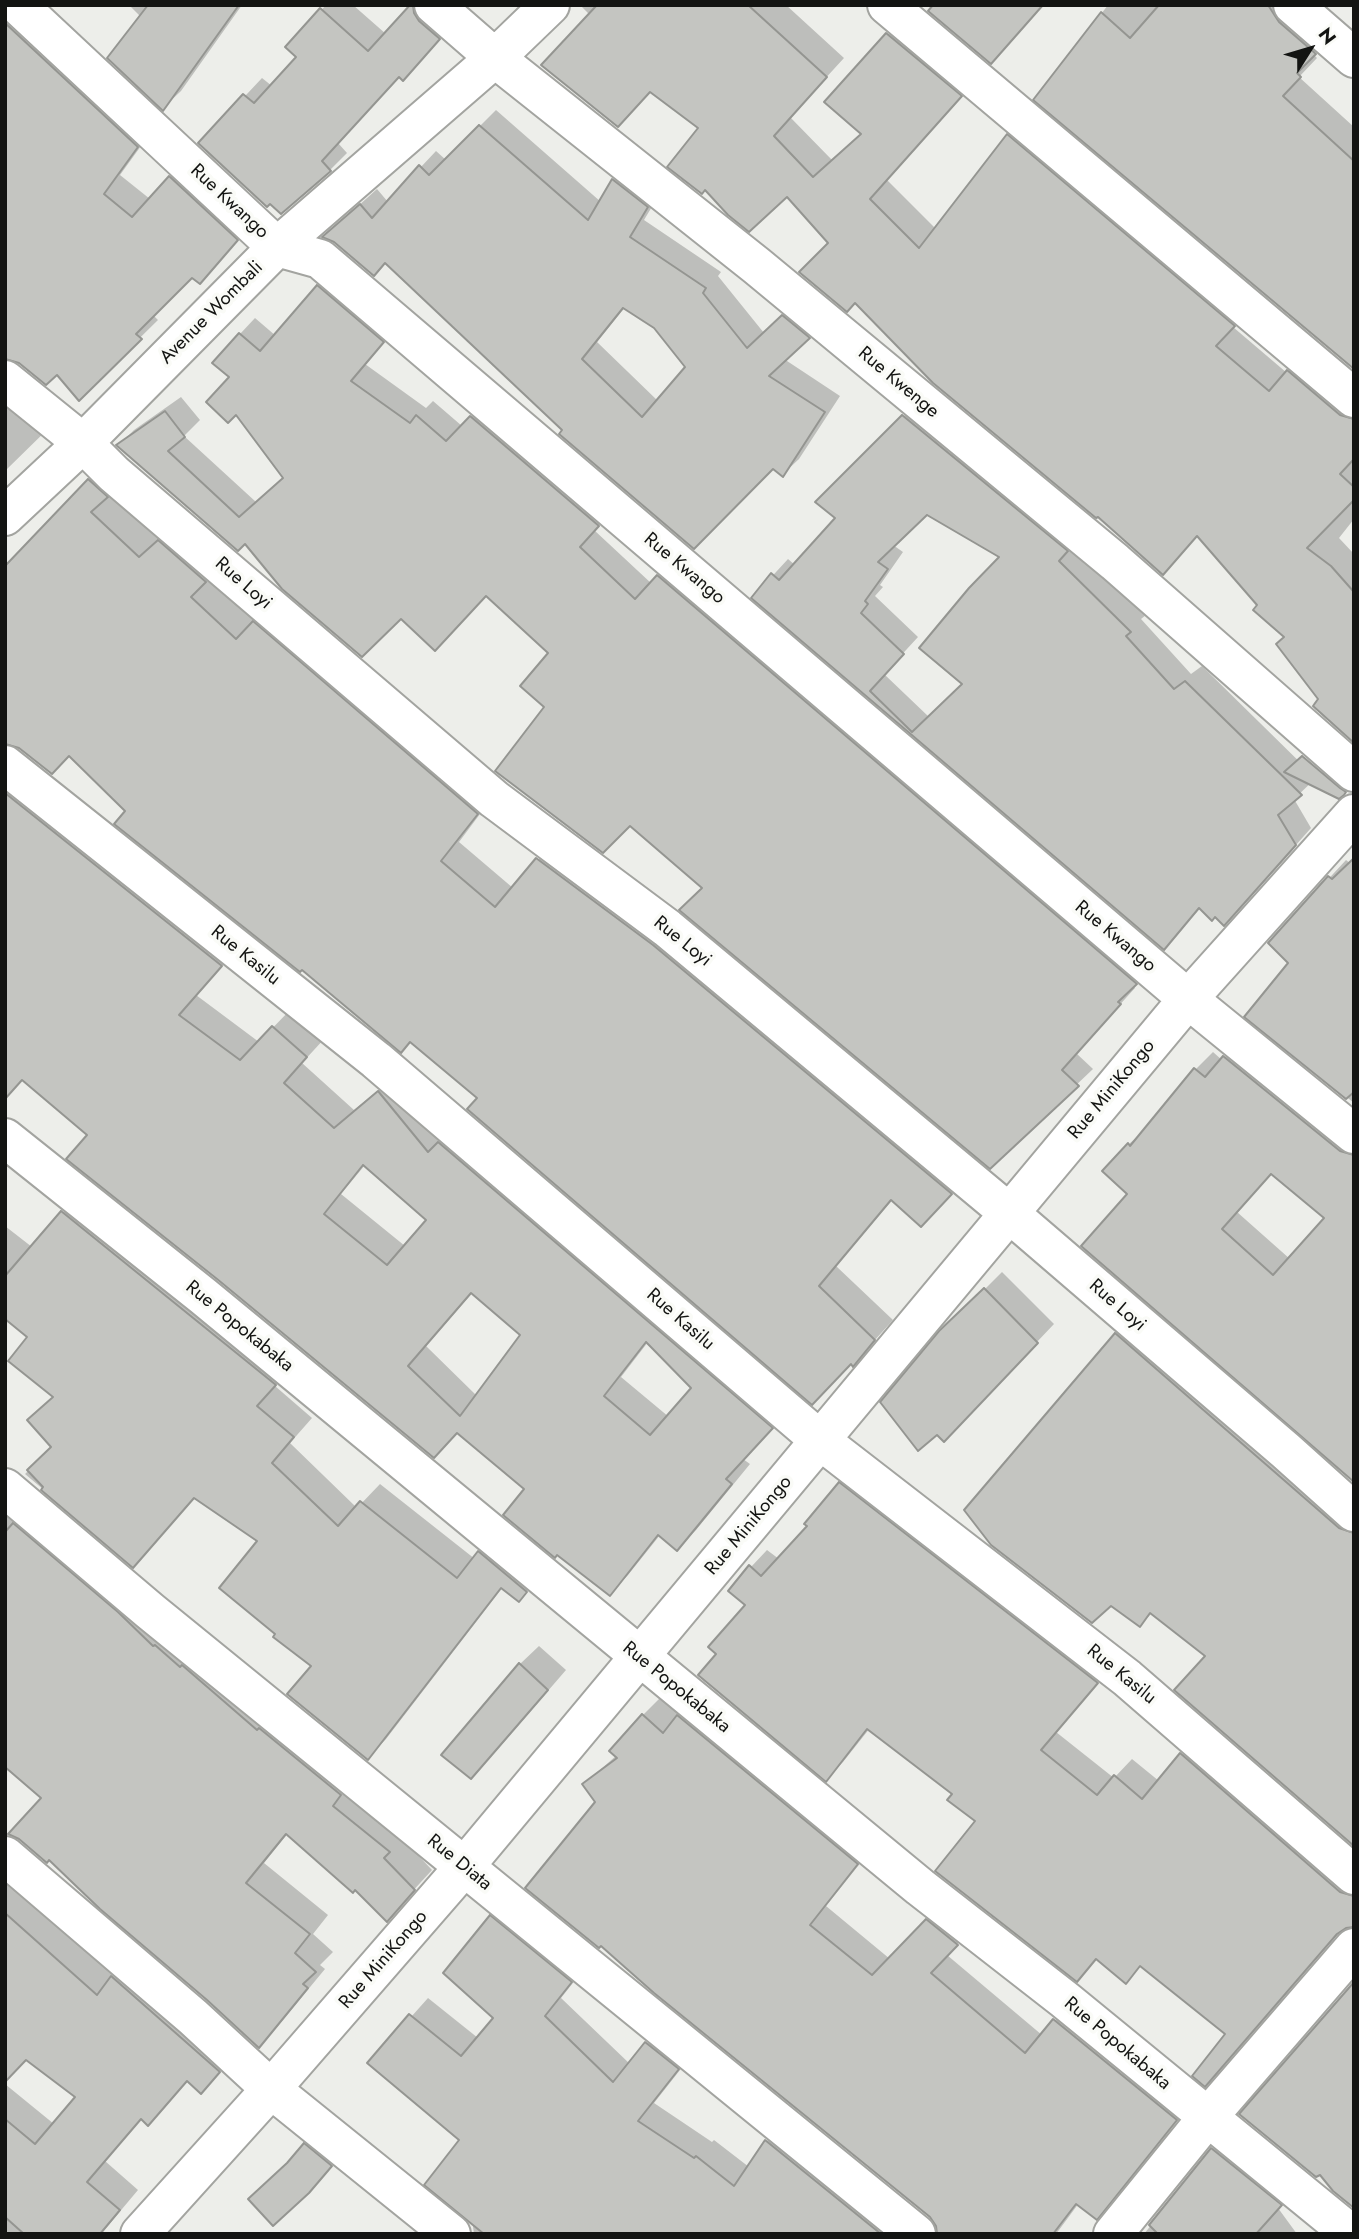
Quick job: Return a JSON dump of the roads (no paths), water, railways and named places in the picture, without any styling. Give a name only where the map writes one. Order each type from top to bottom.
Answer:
[{"type":"street","name":"Rue Kwango","points":[[18,5],[277,247],[320,259],[1188,999],[1354,1134]]},
{"type":"street","name":"Rue Kwenge","points":[[434,5],[495,58],[757,266],[1104,554],[1354,772]]},
{"type":"street","name":"Avenue Wombali","points":[[5,516],[83,443],[277,247],[495,58],[550,5]]},
{"type":"street","points":[[887,5],[1354,398]]},
{"type":"street","points":[[1293,5],[1354,58]]},
{"type":"street","name":"Rue Loyi","points":[[5,380],[83,443],[114,474],[495,799],[667,928],[1009,1213],[1354,1512]]},
{"type":"street","name":"Rue Kasilu","points":[[5,765],[376,1060],[821,1441],[1127,1678],[1354,1875]]},
{"type":"street","name":"Rue MiniKongo","points":[[140,2234],[271,2089],[464,1867],[1188,999],[1354,814]]},
{"type":"street","name":"Rue Popokabaka","points":[[5,1138],[203,1296],[920,1887],[1065,2000],[1351,2234]]},
{"type":"street","name":"Rue Diata","points":[[5,1488],[150,1611],[916,2234]]},
{"type":"street","points":[[5,1856],[193,2017],[271,2089],[451,2234]]},
{"type":"street","points":[[1113,2234],[1207,2118],[1354,1948]]}]
